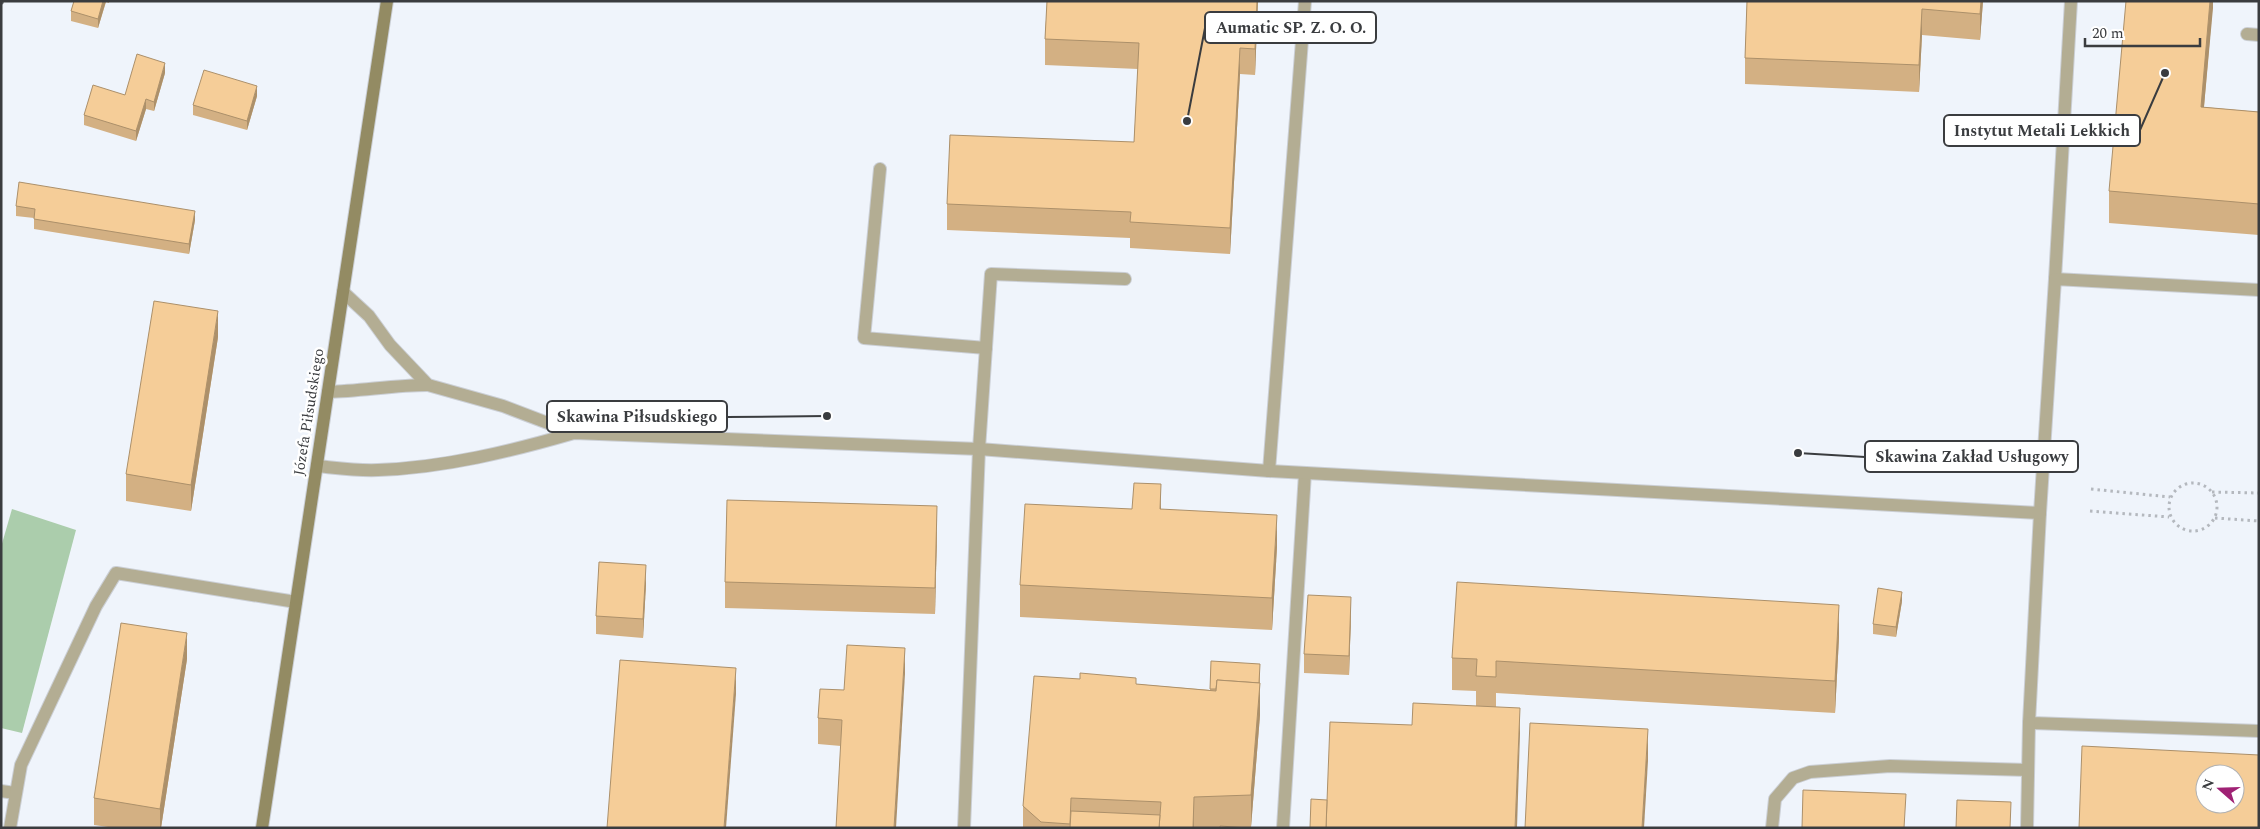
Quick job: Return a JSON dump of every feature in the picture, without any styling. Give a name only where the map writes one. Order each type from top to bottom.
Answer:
[{"type":"main road","name":"Józefa Piłsudskiego","points":[[262,828],[387,1]]},
{"type":"street","points":[[1269,471],[1305,1]]},
{"type":"street","points":[[2027,828],[2040,513],[2071,1]]},
{"type":"street","points":[[880,169],[864,338],[986,348]]},
{"type":"street","points":[[964,828],[979,449],[991,274],[1125,279]]},
{"type":"street","points":[[2055,279],[2259,290]]},
{"type":"street","points":[[343,292],[369,316],[390,345],[428,385]]},
{"type":"street","points":[[328,392],[359,391],[391,386],[428,385],[503,406],[574,433]]},
{"type":"street","points":[[317,466],[378,470],[437,463],[516,449],[574,433],[979,449],[1269,471],[2040,513]]},
{"type":"street","points":[[1283,828],[1305,473]]},
{"type":"street","points":[[10,828],[21,765],[96,606],[116,573],[296,602]]},
{"type":"street","points":[[2030,723],[2259,731]]},
{"type":"street","points":[[1772,828],[1775,798],[1793,778],[1810,772],[1890,766],[2028,770]]},
{"type":"street","points":[[1,791],[15,793]]},
{"type":"path","points":[[2190,483],[2203,485],[2212,492],[2217,505],[2214,518],[2207,527],[2198,532],[2186,531],[2176,526],[2170,516],[2168,507],[2170,497],[2178,488],[2190,483]]},
{"type":"path","points":[[2092,489],[2170,497]]},
{"type":"path","points":[[2212,492],[2259,493]]},
{"type":"path","points":[[2090,511],[2170,516]]},
{"type":"path","points":[[2214,518],[2259,520]]},
{"type":"green space","points":[[12,509],[76,530],[22,733],[1,728],[1,547]]},
{"type":"building","points":[[74,1],[103,1],[98,19],[71,11]]},
{"type":"building","points":[[1047,1],[1257,1],[1255,49],[1240,48],[1230,228],[1130,222],[1131,212],[947,204],[950,135],[1134,142],[1139,43],[1045,39]]},
{"type":"building","points":[[1747,1],[1981,1],[1980,14],[1922,9],[1919,65],[1745,58]]},
{"type":"building","points":[[2126,1],[2210,1],[2201,107],[2259,112],[2259,204],[2109,191]]},
{"type":"building","points":[[137,54],[165,63],[154,102],[146,99],[136,131],[84,115],[93,85],[125,95]]},
{"type":"building","points":[[204,70],[257,86],[247,121],[193,105]]},
{"type":"building","points":[[19,182],[195,211],[189,244],[34,219],[35,209],[16,206]]},
{"type":"building","points":[[154,301],[218,311],[191,485],[126,474]]},
{"type":"building","points":[[1134,483],[1161,484],[1160,509],[1277,515],[1272,598],[1020,585],[1025,504],[1132,509]]},
{"type":"building","points":[[727,500],[937,506],[935,588],[725,582]]},
{"type":"building","points":[[599,562],[646,565],[643,619],[596,616]]},
{"type":"building","points":[[1457,582],[1839,605],[1835,681],[1496,661],[1496,677],[1476,676],[1477,659],[1452,658]]},
{"type":"building","points":[[1878,588],[1902,592],[1896,627],[1873,624]]},
{"type":"building","points":[[1308,595],[1351,597],[1349,656],[1304,654]]},
{"type":"building","points":[[121,623],[187,633],[160,809],[94,798]]},
{"type":"building","points":[[847,645],[905,648],[894,828],[836,828],[842,720],[818,718],[820,689],[844,690]]},
{"type":"building","points":[[620,660],[736,668],[724,828],[607,828]]},
{"type":"building","points":[[1211,661],[1260,664],[1259,683],[1217,680],[1216,689],[1210,689]]},
{"type":"building","points":[[1080,673],[1136,678],[1136,684],[1216,691],[1217,680],[1260,683],[1251,795],[1194,797],[1193,828],[1159,828],[1161,802],[1071,798],[1070,824],[1041,822],[1023,806],[1034,676],[1080,679]]},
{"type":"building","points":[[1413,703],[1520,708],[1515,828],[1326,828],[1330,722],[1412,725]]},
{"type":"building","points":[[1530,723],[1648,729],[1642,828],[1525,828]]},
{"type":"building","points":[[2082,746],[2259,755],[2259,828],[2079,828]]},
{"type":"building","points":[[1803,790],[1906,794],[1904,828],[1802,828]]},
{"type":"building","points":[[1311,799],[1327,800],[1326,828],[1310,828]]},
{"type":"building","points":[[1957,800],[2011,802],[2010,828],[1956,828]]},
{"type":"building","points":[[1071,811],[1160,815],[1159,828],[1070,828]]},
{"type":"building","points":[[1220,826],[1248,828],[1220,828]]},
{"type":"place","name":"Instytut Metali Lekkich","points":[[2165,73]]},
{"type":"place","name":"Aumatic SP. Z. O. O.","points":[[1187,121]]},
{"type":"place","name":"Skawina Piłsudskiego","points":[[827,416]]},
{"type":"place","name":"Skawina Zakład Usługowy","points":[[1798,453]]}]
